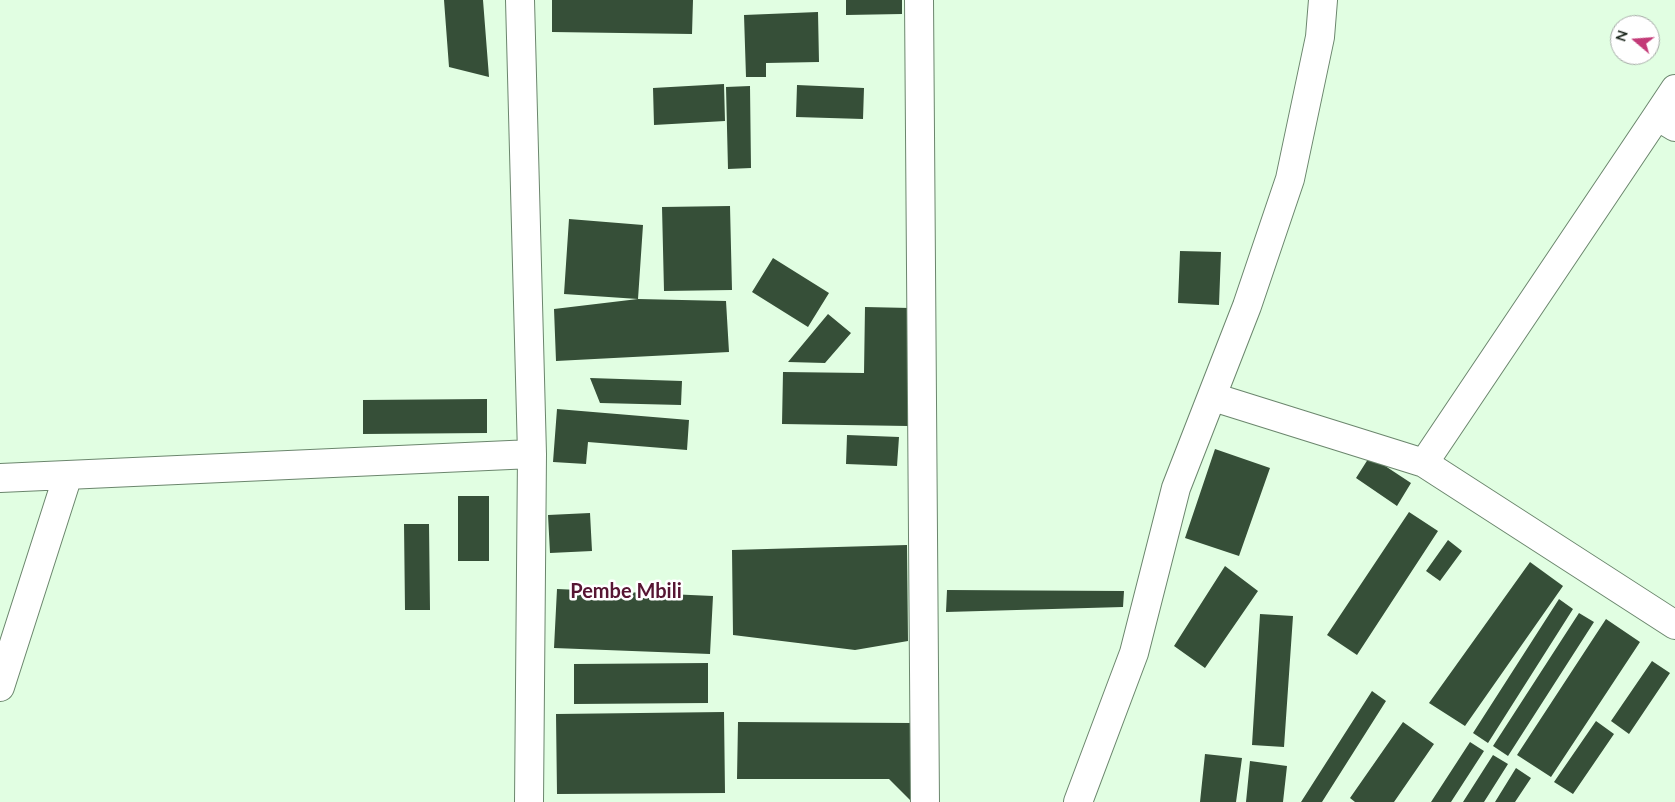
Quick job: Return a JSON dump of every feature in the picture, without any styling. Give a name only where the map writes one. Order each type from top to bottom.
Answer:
[{"type":"street","points":[[520,0],[532,454],[528,802]]},
{"type":"street","points":[[919,0],[925,802]]},
{"type":"street","points":[[1078,802],[1134,653],[1176,488],[1247,306],[1290,180],[1320,37],[1323,0]]},
{"type":"street","points":[[1424,463],[1666,122],[1675,89]]},
{"type":"street","points":[[1212,397],[1424,463],[1675,625]]},
{"type":"street","points":[[0,478],[532,454]]},
{"type":"street","points":[[0,687],[68,475]]},
{"type":"building","points":[[444,0],[483,0],[489,77],[449,67]]},
{"type":"building","points":[[552,0],[693,0],[692,34],[552,32]]},
{"type":"building","points":[[846,0],[902,0],[902,14],[846,15]]},
{"type":"building","points":[[818,12],[819,62],[766,63],[766,77],[746,77],[744,15]]},
{"type":"building","points":[[724,84],[725,121],[654,125],[653,88]]},
{"type":"building","points":[[797,85],[864,88],[863,119],[796,117]]},
{"type":"building","points":[[750,86],[751,168],[728,169],[726,87]]},
{"type":"building","points":[[730,206],[732,290],[664,291],[662,207]]},
{"type":"building","points":[[569,219],[643,225],[638,299],[564,294]]},
{"type":"building","points":[[1180,251],[1221,252],[1219,305],[1178,303]]},
{"type":"building","points":[[773,258],[829,293],[808,327],[752,292]]},
{"type":"building","points":[[638,299],[726,301],[729,352],[556,361],[554,309]]},
{"type":"building","points":[[865,307],[910,308],[908,426],[782,424],[783,372],[864,373]]},
{"type":"building","points":[[828,314],[851,333],[825,363],[788,362]]},
{"type":"building","points":[[590,378],[682,381],[681,405],[600,403]]},
{"type":"building","points":[[487,399],[487,433],[363,434],[363,400]]},
{"type":"building","points":[[557,409],[689,420],[687,450],[588,442],[586,464],[553,462]]},
{"type":"building","points":[[847,435],[899,437],[897,466],[846,464]]},
{"type":"building","points":[[1215,449],[1270,468],[1239,556],[1185,538]]},
{"type":"building","points":[[1370,456],[1411,483],[1397,506],[1356,478]]},
{"type":"building","points":[[458,496],[489,496],[489,561],[458,561]]},
{"type":"building","points":[[1409,512],[1438,531],[1357,655],[1327,635]]},
{"type":"building","points":[[590,513],[592,551],[550,553],[548,515]]},
{"type":"building","points":[[404,524],[429,524],[430,610],[405,610]]},
{"type":"building","points":[[1448,540],[1462,551],[1440,581],[1426,571]]},
{"type":"building","points":[[907,545],[908,641],[855,650],[733,635],[732,550]]},
{"type":"building","points":[[1530,562],[1563,586],[1465,726],[1429,703]]},
{"type":"building","points":[[1225,566],[1258,591],[1205,668],[1174,646]]},
{"type":"building","points":[[557,589],[713,596],[710,654],[554,648]]},
{"type":"building","points":[[947,590],[1124,591],[1123,607],[946,612]]},
{"type":"building","points":[[1559,599],[1573,609],[1488,743],[1473,733]]},
{"type":"building","points":[[1579,613],[1594,622],[1508,756],[1493,746]]},
{"type":"building","points":[[1260,614],[1293,616],[1284,747],[1252,745]]},
{"type":"building","points":[[1606,619],[1640,642],[1551,777],[1517,755]]},
{"type":"building","points":[[1652,661],[1670,673],[1629,734],[1611,721]]},
{"type":"building","points":[[708,663],[708,703],[574,704],[574,664]]},
{"type":"building","points":[[1372,691],[1386,701],[1322,802],[1301,802]]},
{"type":"building","points":[[724,712],[725,793],[557,794],[556,714]]},
{"type":"building","points":[[1596,721],[1614,734],[1573,794],[1554,782]]},
{"type":"building","points":[[738,722],[912,723],[911,801],[889,779],[737,779]]},
{"type":"building","points":[[1403,722],[1434,744],[1394,802],[1355,802],[1350,798]]},
{"type":"building","points":[[1470,742],[1484,751],[1451,802],[1431,802]]},
{"type":"building","points":[[1205,754],[1242,758],[1236,802],[1200,802]]},
{"type":"building","points":[[1493,755],[1508,764],[1484,802],[1463,802]]},
{"type":"building","points":[[1250,761],[1287,766],[1283,802],[1246,802]]},
{"type":"building","points":[[1516,768],[1531,778],[1515,802],[1495,802]]},
{"type":"district","name":"Pembe Mbili","points":[[626,592]]}]
